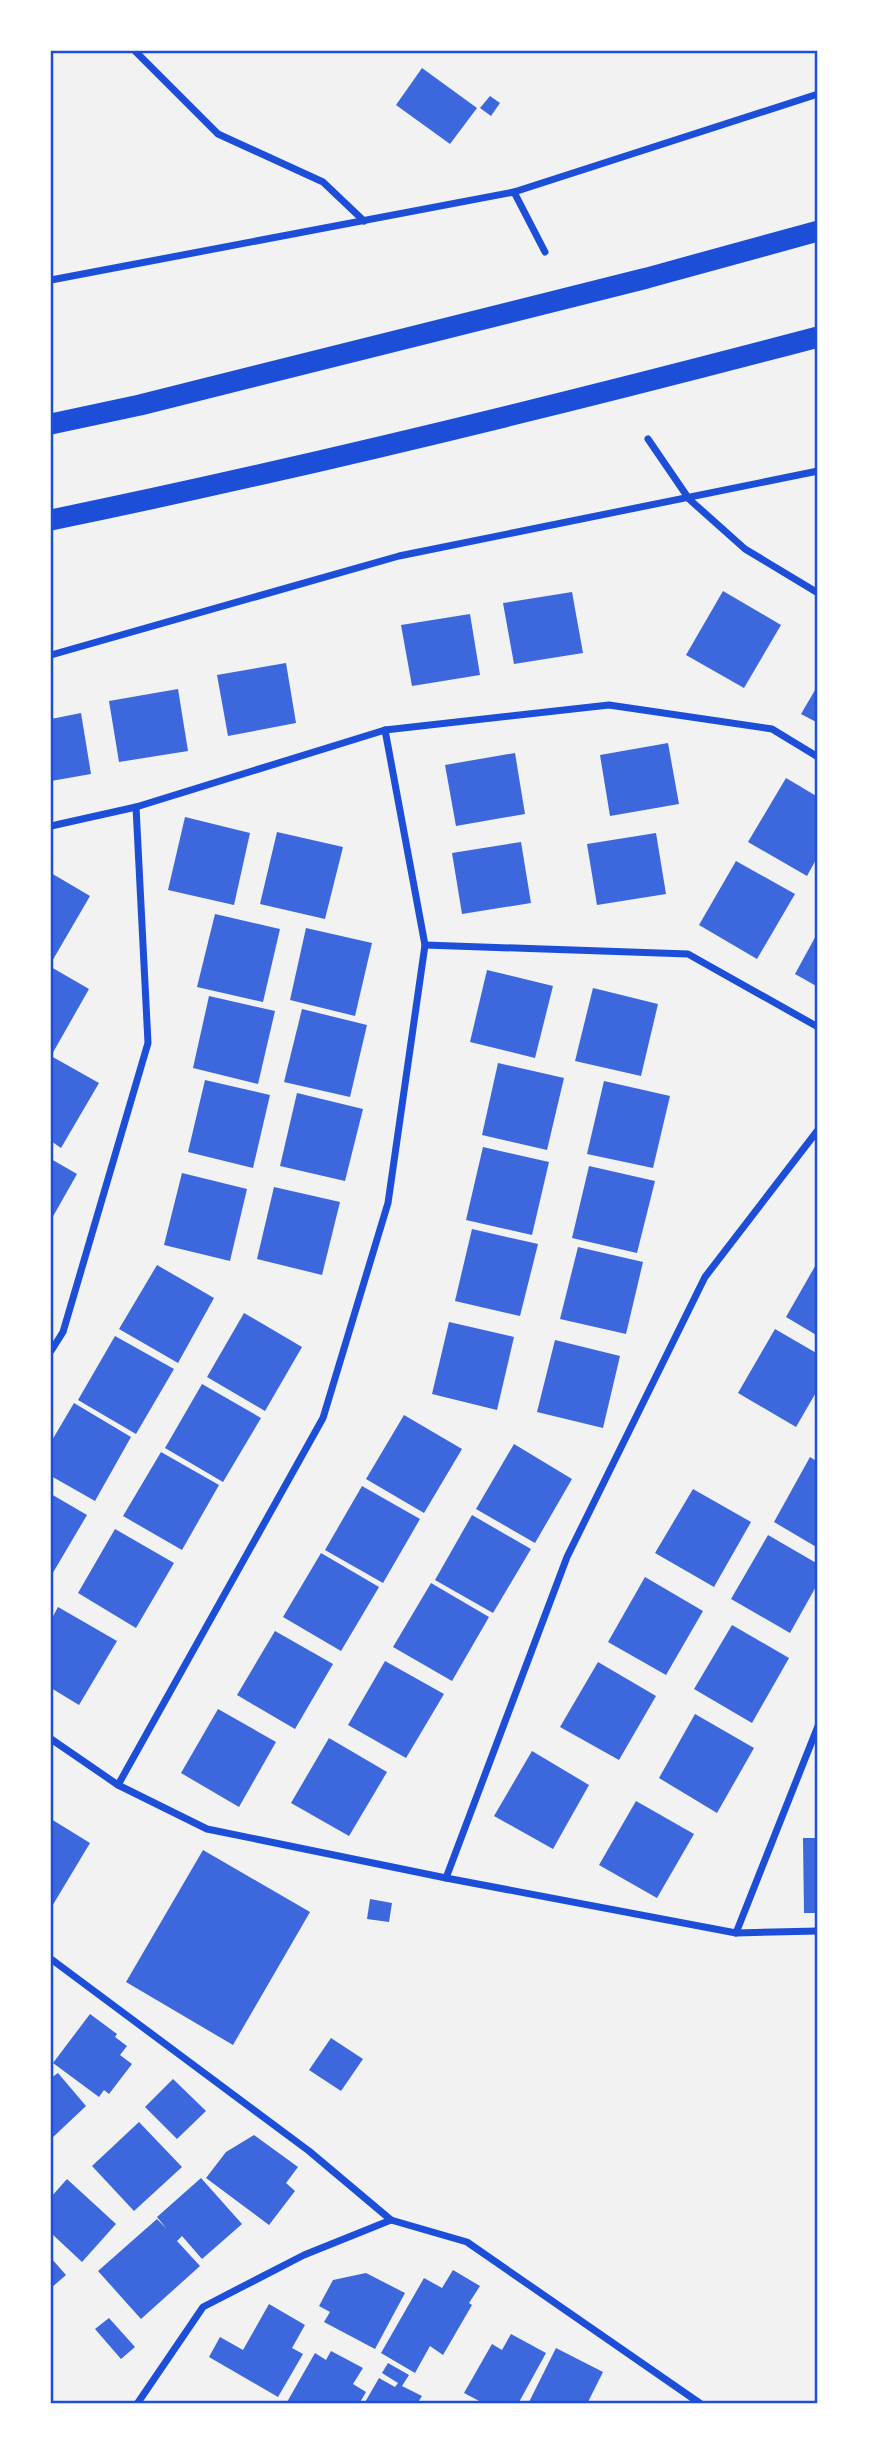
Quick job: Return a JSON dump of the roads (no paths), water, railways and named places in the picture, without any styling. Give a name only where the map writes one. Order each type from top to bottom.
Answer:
[{"type":"highway","points":[[51,424],[180,395],[647,278],[818,231]]},
{"type":"highway","points":[[51,520],[167,496],[659,379],[818,337]]},
{"type":"street","points":[[135,51],[218,134],[323,182],[364,221]]},
{"type":"street","points":[[51,280],[514,192],[818,94]]},
{"type":"street","points":[[514,192],[545,252]]},
{"type":"street","points":[[648,439],[689,499],[745,549],[818,593]]},
{"type":"street","points":[[51,655],[399,556],[818,471]]},
{"type":"street","points":[[51,826],[136,807],[385,730],[609,705],[772,729],[818,757]]},
{"type":"street","points":[[118,1785],[323,1418],[388,1203],[425,945],[385,730]]},
{"type":"street","points":[[51,1351],[63,1332],[148,1043],[136,807]]},
{"type":"street","points":[[425,945],[688,954],[818,1027]]},
{"type":"street","points":[[446,1878],[567,1557],[705,1277],[818,1130]]},
{"type":"street","points":[[736,1933],[818,1726]]},
{"type":"street","points":[[51,1739],[118,1785],[207,1829],[736,1933],[818,1931]]},
{"type":"street","points":[[51,1959],[309,2151],[391,2220],[467,2242],[701,2404]]},
{"type":"street","points":[[137,2404],[203,2307],[304,2255],[391,2220]]}]
